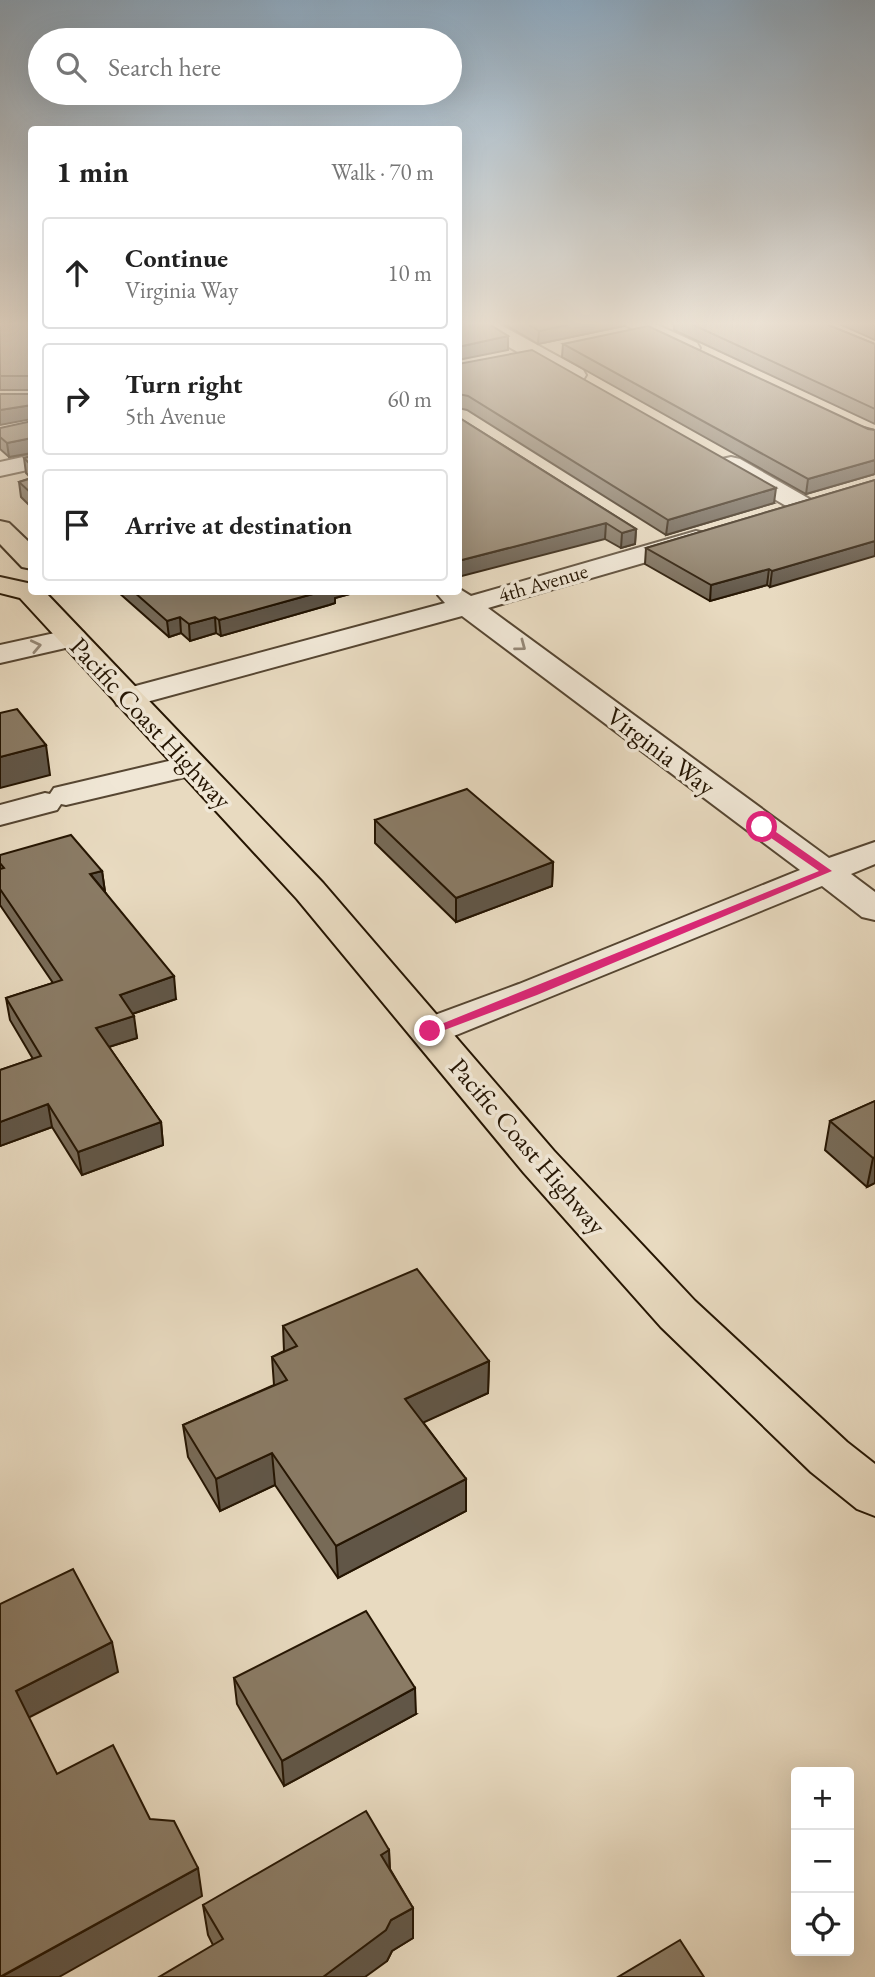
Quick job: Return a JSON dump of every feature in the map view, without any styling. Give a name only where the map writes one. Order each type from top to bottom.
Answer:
[{"type":"highway","points":[[0,529],[28,557]]},
{"type":"highway","name":"Pacific Coast Highway","points":[[0,585],[28,590]]},
{"type":"highway","name":"Pacific Coast Highway","points":[[35,595],[190,766],[310,891],[539,1162],[678,1314],[829,1457],[875,1494]]},
{"type":"street","points":[[711,453],[816,502],[766,517]]},
{"type":"street","points":[[0,469],[28,463]]},
{"type":"street","name":"4th Avenue","points":[[128,698],[457,598],[715,533]]},
{"type":"street","points":[[641,534],[663,548]]},
{"type":"street","name":"Virginia Way","points":[[457,598],[875,909]]},
{"type":"street","points":[[0,654],[73,638]]},
{"type":"street","points":[[0,815],[190,766]]},
{"type":"street","points":[[430,1031],[875,852]]},
{"type":"building","points":[[497,414],[646,414],[776,488],[668,520]]},
{"type":"building","points":[[691,414],[837,414],[875,430],[875,460],[808,479]]},
{"type":"building","points":[[462,420],[636,529],[622,533],[606,523],[462,560]]},
{"type":"building","points":[[28,422],[28,439],[7,443],[0,437],[0,428]]},
{"type":"building","points":[[28,479],[28,490],[19,482]]},
{"type":"building","points":[[875,480],[875,541],[772,571],[769,569],[711,585],[646,548]]},
{"type":"building","points":[[137,595],[309,595],[219,620],[215,617],[189,624],[180,617],[167,621]]},
{"type":"building","points":[[17,709],[46,745],[0,757],[0,713]]},
{"type":"building","points":[[467,789],[553,862],[456,898],[375,820]]},
{"type":"building","points":[[71,835],[102,871],[90,874],[174,976],[120,995],[134,1016],[96,1028],[161,1122],[78,1152],[48,1104],[0,1122],[0,1070],[41,1056],[6,998],[62,980],[0,889],[0,869],[4,868],[0,863],[0,855]]},
{"type":"building","points":[[875,1101],[875,1157],[873,1158],[830,1121]]},
{"type":"building","points":[[417,1269],[489,1361],[405,1399],[466,1479],[336,1546],[272,1453],[216,1479],[183,1425],[287,1380],[272,1357],[297,1346],[283,1326]]},
{"type":"building","points":[[73,1569],[112,1642],[16,1691],[57,1774],[113,1745],[150,1819],[174,1821],[198,1868],[0,1977],[0,1604]]},
{"type":"building","points":[[366,1611],[415,1688],[282,1761],[234,1678]]},
{"type":"building","points":[[366,1811],[389,1850],[381,1855],[413,1908],[391,1920],[386,1930],[323,1977],[159,1977],[223,1939],[203,1905]]},
{"type":"building","points":[[680,1940],[704,1977],[618,1977]]},
{"type":"route","points":[[430,1031],[533,992],[827,871],[762,827]]}]
